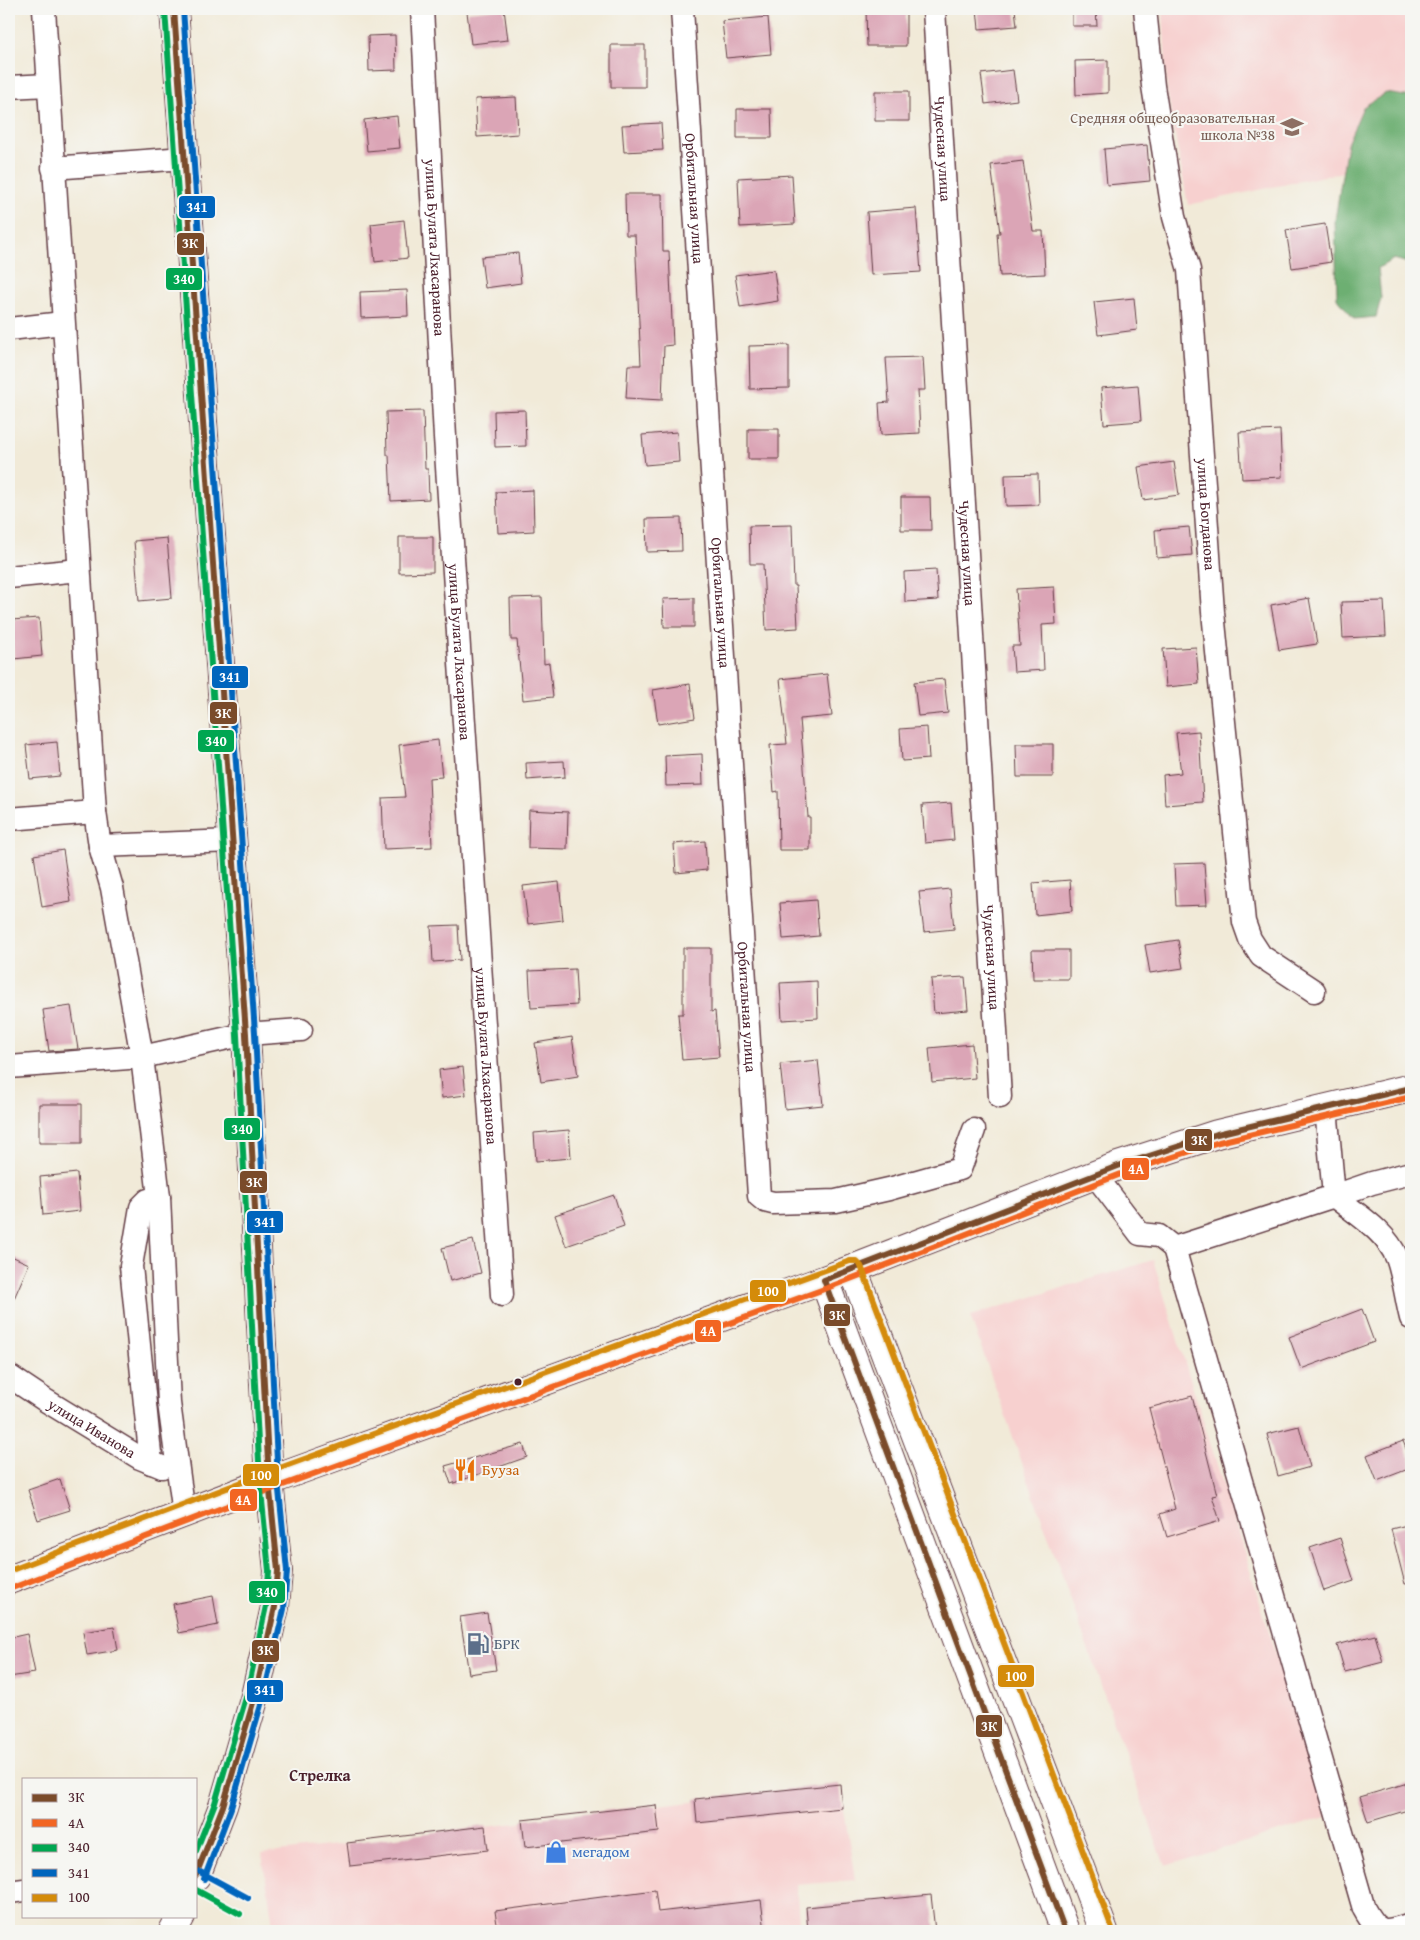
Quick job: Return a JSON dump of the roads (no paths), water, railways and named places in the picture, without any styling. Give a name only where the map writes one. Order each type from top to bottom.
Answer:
[{"type":"main road","points":[[174,9],[246,1034],[270,1481],[278,1571],[274,1606],[255,1696],[223,1806],[198,1865]]},
{"type":"main road","points":[[9,1580],[270,1481],[824,1280],[1095,1175],[1217,1134],[1411,1088]]},
{"type":"main road","points":[[853,1269],[1104,1931]]},
{"type":"main road","points":[[824,1280],[1065,1931]]},
{"type":"main road","points":[[173,1931],[179,1918]]},
{"type":"street","points":[[44,9],[95,812],[100,846],[112,888],[142,1057],[159,1197],[169,1403],[184,1514]]},
{"type":"street","name":"улица Булата Лхасаранова","points":[[422,9],[445,437],[502,1295]]},
{"type":"street","name":"Орбитальная улица","points":[[682,9],[759,1196],[765,1201],[774,1203],[836,1200],[889,1189],[960,1169],[974,1130]]},
{"type":"street","name":"Чудесная улица","points":[[934,9],[1000,1097]]},
{"type":"street","name":"улица Богданова","points":[[1145,9],[1153,86],[1174,217],[1190,270],[1212,612],[1244,922],[1250,939],[1261,956],[1314,991]]},
{"type":"street","points":[[9,87],[48,85]]},
{"type":"street","points":[[53,168],[184,158]]},
{"type":"street","points":[[9,329],[63,323]]},
{"type":"street","points":[[9,577],[79,570]]},
{"type":"street","points":[[9,819],[95,812]]},
{"type":"street","points":[[100,846],[232,841]]},
{"type":"street","points":[[9,1067],[142,1057],[246,1034],[301,1030]]},
{"type":"street","points":[[1326,1108],[1334,1196],[1387,1241],[1396,1258],[1411,1318]]},
{"type":"street","points":[[1174,1248],[1372,1183],[1411,1174]]},
{"type":"street","points":[[1095,1175],[1140,1234],[1159,1236],[1174,1248],[1364,1910],[1373,1925],[1388,1931],[1411,1924]]},
{"type":"street","points":[[151,1463],[131,1266],[141,1207],[148,1200],[159,1197]]},
{"type":"street","name":"улица Иванова","points":[[9,1376],[93,1430],[151,1463],[178,1470]]},
{"type":"street","points":[[9,1892],[22,1890]]},
{"type":"place","name":"Средняя общеобразовательная школа №38","points":[[1292,127]]},
{"type":"place","name":"Бууза","points":[[465,1470]]},
{"type":"place","name":"БРК","points":[[478,1644]]},
{"type":"place","name":"мегадом","points":[[556,1852]]},
{"type":"district","name":"Стрелка","points":[[320,1775]]}]
